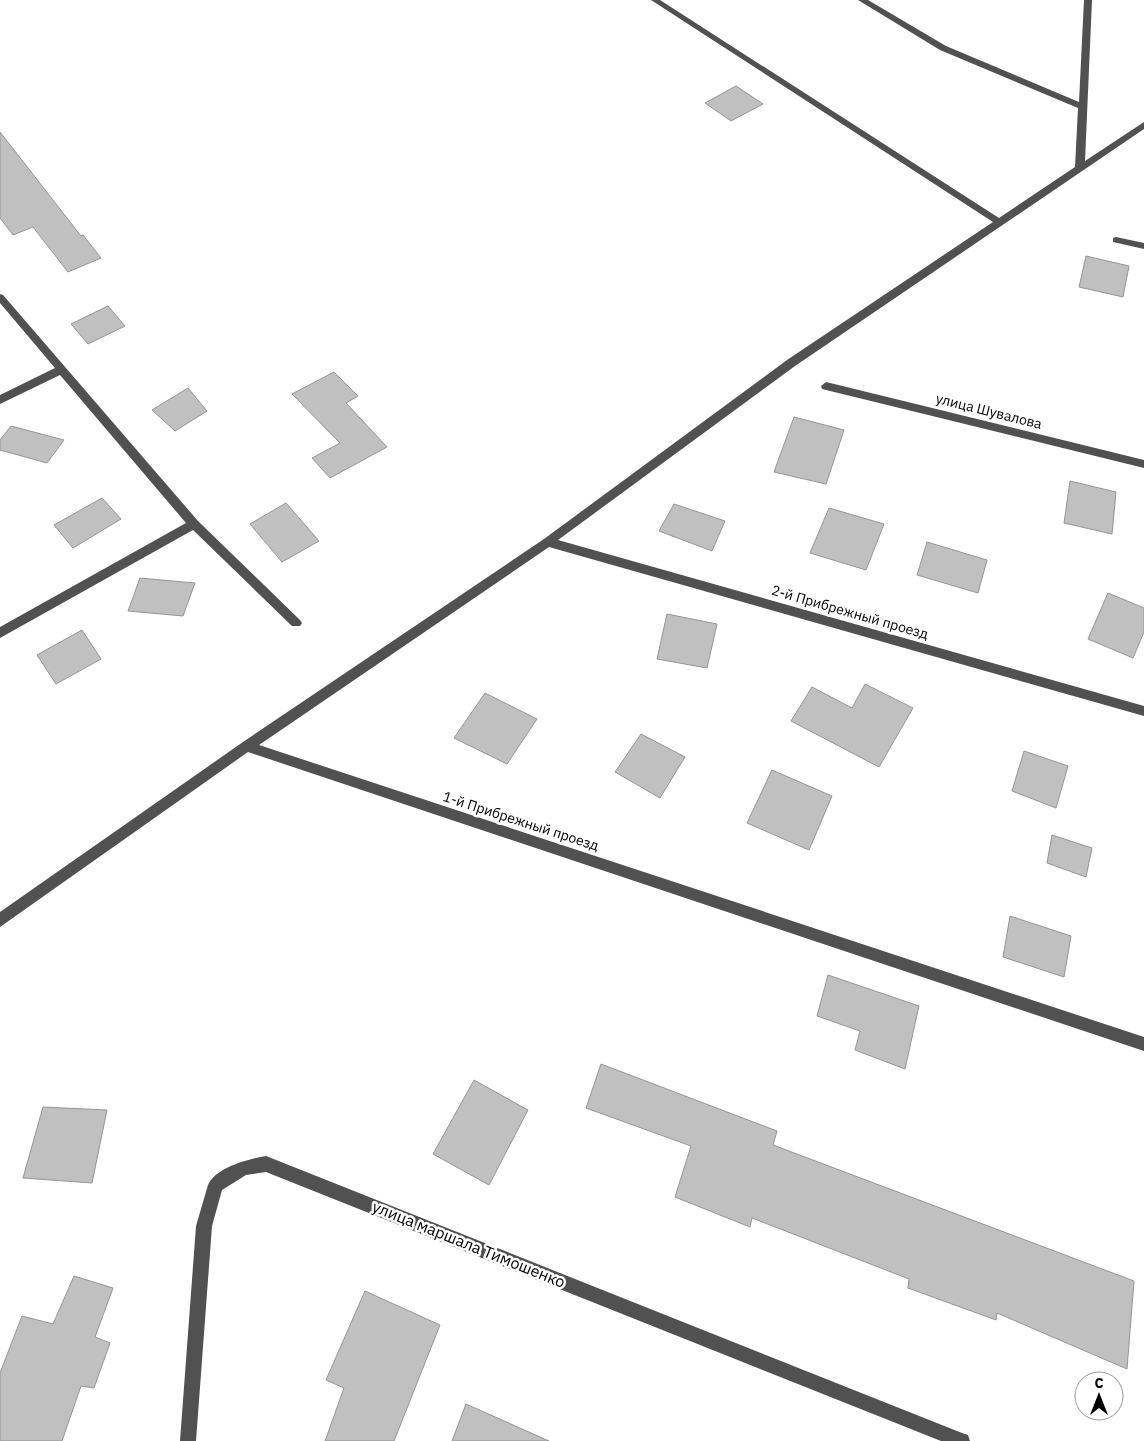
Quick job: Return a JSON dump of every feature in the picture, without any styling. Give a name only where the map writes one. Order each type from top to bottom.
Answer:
[{"type":"street","points":[[655,0],[999,222]]},
{"type":"street","points":[[862,0],[943,48],[1083,107]]},
{"type":"street","points":[[1080,167],[1088,0]]},
{"type":"street","points":[[0,920],[247,746],[548,542],[791,363],[1144,125]]},
{"type":"street","points":[[1116,240],[1144,246]]},
{"type":"street","points":[[0,297],[194,524],[296,623]]},
{"type":"street","points":[[0,400],[63,369]]},
{"type":"street","name":"улица Шувалова","points":[[826,386],[1144,464]]},
{"type":"street","points":[[0,633],[194,524]]},
{"type":"street","name":"2-й Прибрежный проезд","points":[[548,542],[1144,711]]},
{"type":"street","name":"1-й Прибрежный проезд","points":[[247,746],[1144,1044]]},
{"type":"street","name":"улица маршала Тимошенко","points":[[188,1441],[204,1226],[216,1185],[243,1168],[266,1164],[962,1441]]},
{"type":"building","points":[[736,86],[763,104],[731,121],[705,103]]},
{"type":"building","points":[[0,132],[81,236],[83,235],[101,258],[68,272],[33,227],[13,235],[0,218]]},
{"type":"building","points":[[1086,256],[1129,266],[1123,297],[1079,287]]},
{"type":"building","points":[[108,306],[125,326],[88,344],[71,324]]},
{"type":"building","points":[[334,372],[358,396],[346,403],[387,447],[330,478],[312,458],[340,443],[292,394]]},
{"type":"building","points":[[188,388],[207,411],[175,431],[152,410]]},
{"type":"building","points":[[794,417],[844,430],[826,484],[774,472]]},
{"type":"building","points":[[11,426],[64,440],[47,463],[0,450],[0,440]]},
{"type":"building","points":[[1070,481],[1116,492],[1112,534],[1064,523]]},
{"type":"building","points":[[102,498],[121,519],[73,548],[54,525]]},
{"type":"building","points":[[286,503],[319,541],[282,562],[250,524]]},
{"type":"building","points":[[674,504],[725,521],[712,551],[659,531]]},
{"type":"building","points":[[829,508],[884,524],[866,570],[810,553]]},
{"type":"building","points":[[927,542],[987,560],[978,593],[917,575]]},
{"type":"building","points":[[140,578],[195,583],[183,616],[128,611]]},
{"type":"building","points":[[1108,593],[1144,608],[1144,632],[1133,658],[1088,639]]},
{"type":"building","points":[[667,614],[717,624],[707,668],[657,659]]},
{"type":"building","points":[[82,630],[101,659],[56,684],[37,655]]},
{"type":"building","points":[[865,684],[913,708],[879,767],[791,721],[812,687],[852,708]]},
{"type":"building","points":[[485,693],[537,719],[507,764],[454,738]]},
{"type":"building","points":[[641,734],[685,757],[660,798],[615,772]]},
{"type":"building","points":[[1024,751],[1068,766],[1056,808],[1012,791]]},
{"type":"building","points":[[772,770],[832,796],[809,850],[747,823]]},
{"type":"building","points":[[1052,835],[1092,848],[1086,877],[1047,863]]},
{"type":"building","points":[[1010,916],[1071,936],[1064,977],[1003,957]]},
{"type":"building","points":[[828,975],[919,1006],[905,1069],[855,1050],[860,1031],[817,1016]]},
{"type":"building","points":[[601,1064],[777,1131],[773,1145],[1134,1281],[1127,1369],[997,1313],[996,1320],[908,1288],[909,1279],[752,1218],[750,1227],[675,1197],[691,1146],[586,1108]]},
{"type":"building","points":[[474,1080],[528,1110],[489,1185],[433,1154]]},
{"type":"building","points":[[43,1107],[107,1110],[92,1183],[23,1178]]},
{"type":"building","points":[[74,1276],[113,1288],[95,1337],[110,1343],[94,1388],[81,1386],[62,1441],[0,1441],[0,1373],[22,1316],[53,1324]]},
{"type":"building","points":[[365,1291],[440,1325],[394,1441],[325,1441],[344,1388],[326,1380]]},
{"type":"building","points":[[466,1404],[549,1441],[452,1441]]}]
